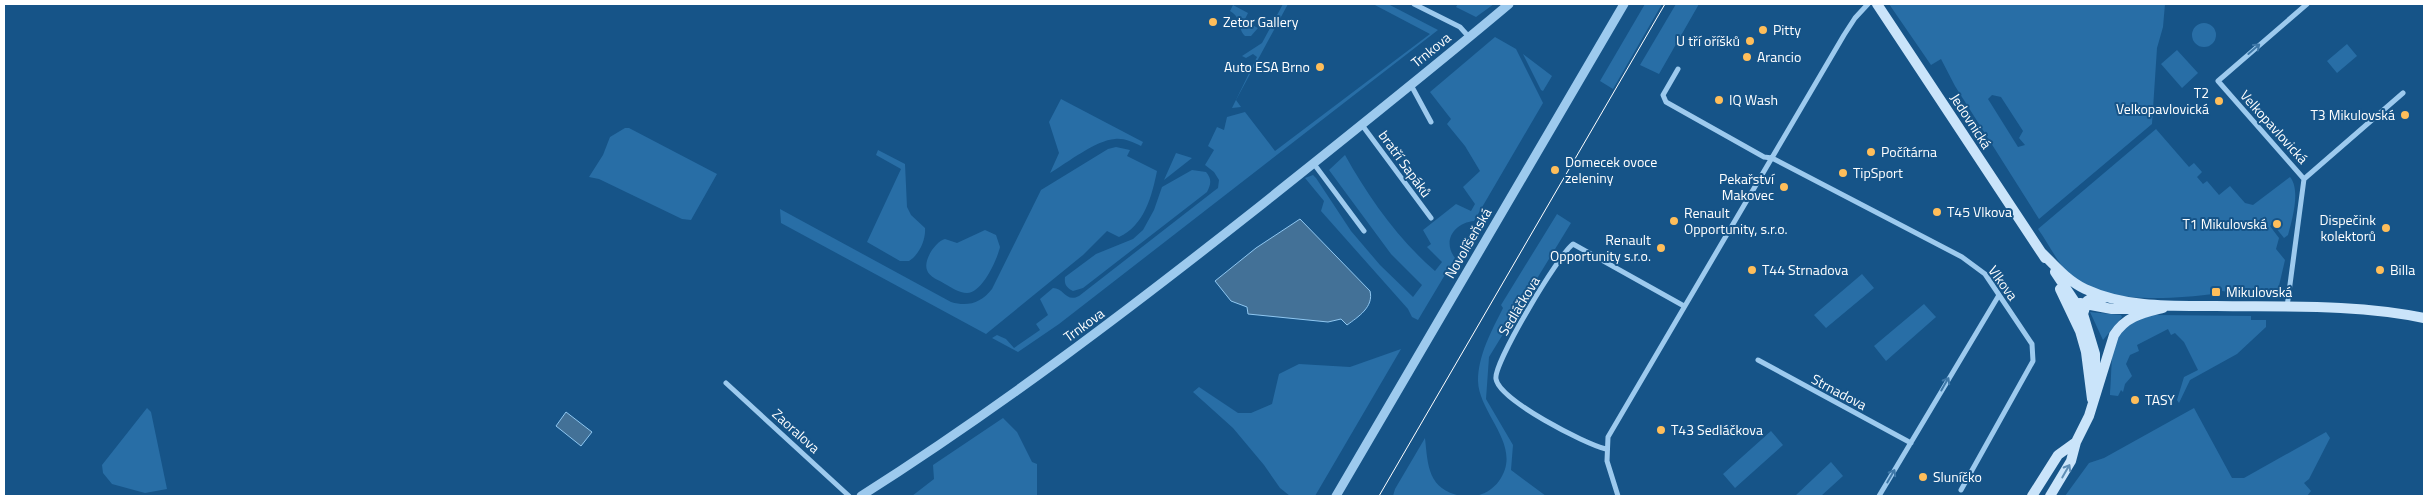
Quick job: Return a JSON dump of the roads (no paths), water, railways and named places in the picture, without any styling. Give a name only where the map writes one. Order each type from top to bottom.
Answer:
[{"type":"main road","name":"Jedovnická","points":[[1877,4],[2078,303],[2096,364],[2093,403]]},
{"type":"main road","name":"Jedovnická","points":[[2042,252],[2080,331],[2086,352],[2093,403]]},
{"type":"main road","points":[[2042,252],[2066,277],[2078,285],[2111,299]]},
{"type":"main road","points":[[2078,303],[2092,298],[2169,306],[2377,311],[2424,318]]},
{"type":"main road","points":[[2078,303],[2130,310],[2169,306]]},
{"type":"main road","name":"Jedovnická","points":[[2050,496],[2071,461],[2076,442],[2084,429],[2093,403],[2109,347],[2121,326],[2133,316],[2169,306]]},
{"type":"main road","name":"Jedovnická","points":[[2032,496],[2058,455],[2076,442]]},
{"type":"street","name":"Trnkova","points":[[1414,4],[1460,27],[1470,36]]},
{"type":"street","name":"Trnkova","points":[[861,496],[966,426],[1102,329],[1314,164],[1509,4]]},
{"type":"street","points":[[1618,496],[1608,467],[1606,448],[1608,437],[1844,35],[1855,18],[1868,4]]},
{"type":"street","name":"Velkopavlovická","points":[[2287,308],[2304,179],[2218,81],[2306,4]]},
{"type":"street","name":"Novolíšeňská","points":[[1336,496],[1621,5]]},
{"type":"street","points":[[1678,69],[1663,95],[1666,102],[1760,154],[1772,158]]},
{"type":"street","name":"Trnkova","points":[[1410,84],[1431,122]]},
{"type":"street","points":[[2304,179],[2403,93]]},
{"type":"street","name":"bratří Sapáků","points":[[1362,124],[1430,218]]},
{"type":"street","name":"Vlkova","points":[[1772,158],[1962,257],[1985,274],[2032,344],[2033,361],[1961,490]]},
{"type":"street","points":[[1314,164],[1364,230]]},
{"type":"street","name":"Sedláčkova","points":[[1606,448],[1589,444],[1511,398],[1496,381],[1496,373],[1501,358],[1536,299],[1573,244],[1684,306]]},
{"type":"street","points":[[1879,496],[1999,295]]},
{"type":"street","name":"Strnadova","points":[[1758,360],[1911,443]]},
{"type":"street","name":"Zaoralova","points":[[726,383],[849,496]]},
{"type":"tram line","points":[[1379,496],[1665,4]]},
{"type":"place","name":"Zetor Gallery","points":[[1213,22]]},
{"type":"place","name":"Pitty","points":[[1763,30]]},
{"type":"place","name":"U tří oříšků","points":[[1750,41]]},
{"type":"place","name":"Arancio","points":[[1747,57]]},
{"type":"place","name":"Auto ESA Brno","points":[[1320,67]]},
{"type":"place","name":"IQ Wash","points":[[1719,100]]},
{"type":"place","name":"T2 Velkopavlovická","points":[[2219,101]]},
{"type":"place","name":"T3 Mikulovská","points":[[2405,115]]},
{"type":"place","name":"Počítárna","points":[[1871,152]]},
{"type":"place","name":"Domecek ovoce zeleniny","points":[[1555,170]]},
{"type":"place","name":"TipSport","points":[[1843,173]]},
{"type":"place","name":"Pekařství Makovec","points":[[1784,187]]},
{"type":"place","name":"T45 Vlkova","points":[[1937,212]]},
{"type":"place","name":"Renault Opportunity, s.r.o.","points":[[1674,221]]},
{"type":"place","name":"T1 Mikulovská","points":[[2277,224]]},
{"type":"place","name":"Dispečink kolektorů","points":[[2386,228]]},
{"type":"place","name":"Renault Opportunity s.r.o.","points":[[1661,248]]},
{"type":"place","name":"T44 Strnadova","points":[[1752,270]]},
{"type":"place","name":"Billa","points":[[2380,270]]},
{"type":"place","name":"Mikulovská","points":[[2216,292]]},
{"type":"place","name":"TASY","points":[[2135,400]]},
{"type":"place","name":"T43 Sedláčkova","points":[[1661,430]]},
{"type":"place","name":"Sluníčko","points":[[1923,477]]}]
